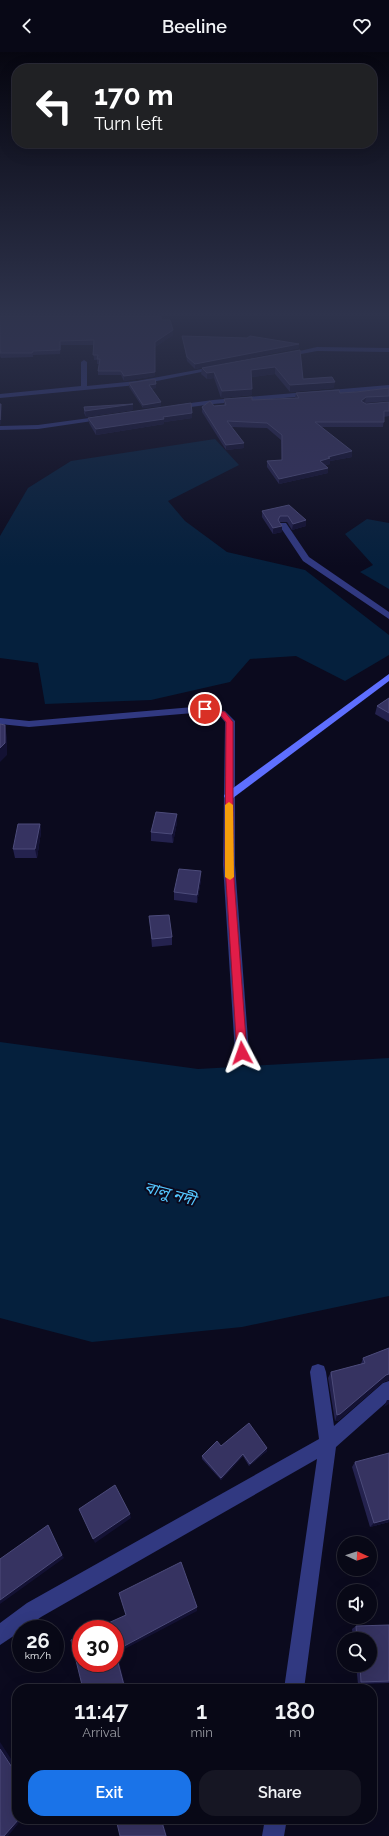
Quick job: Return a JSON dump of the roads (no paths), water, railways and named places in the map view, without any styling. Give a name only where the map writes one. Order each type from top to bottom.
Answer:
[{"type":"street","points":[[168,408],[245,399]]},
{"type":"street","points":[[0,428],[38,427],[114,416]]},
{"type":"street","points":[[283,525],[306,559],[389,616]]},
{"type":"street","points":[[229,796],[389,677]]},
{"type":"street","points":[[0,721],[29,724],[205,709],[222,713],[230,722],[229,865],[242,1053]]},
{"type":"street","points":[[295,1684],[328,1443],[318,1372]]},
{"type":"street","points":[[0,1635],[34,1610],[328,1443],[389,1389]]},
{"type":"street","points":[[273,1836],[275,1824]]},
{"type":"water","points":[[215,439],[239,465],[168,501],[185,521],[227,552],[305,570],[389,635],[389,655],[345,681],[296,656],[250,659],[230,682],[151,700],[45,704],[38,663],[0,658],[0,536],[28,488],[71,461]]},
{"type":"water","points":[[367,519],[389,523],[389,589],[360,572],[373,565],[345,534]]},
{"type":"water","name":"বালু নদী","points":[[0,1042],[198,1069],[389,1058],[389,1296],[242,1327],[92,1342],[0,1318]]}]
